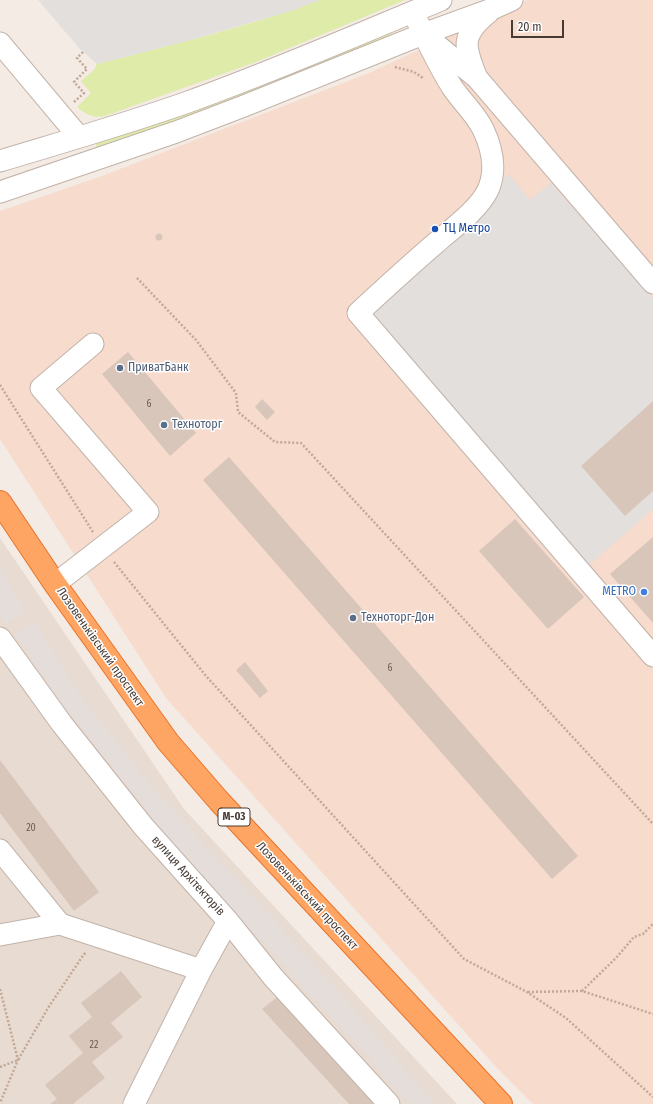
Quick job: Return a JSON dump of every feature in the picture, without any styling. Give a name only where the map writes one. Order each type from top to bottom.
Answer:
[{"type":"highway","name":"Лозовеньківський проспект","points":[[0,502],[55,584],[168,742],[224,806],[501,1104]]},
{"type":"street","points":[[0,161],[132,121],[188,102],[320,51],[441,0]]},
{"type":"street","points":[[0,192],[176,132],[512,0]]},
{"type":"street","points":[[477,78],[469,58],[467,44],[468,37],[471,30],[479,20],[492,9]]},
{"type":"street","points":[[413,12],[423,34],[452,87],[475,116],[483,129],[492,156],[492,176],[488,190],[482,200],[358,313],[653,656]]},
{"type":"street","points":[[423,34],[477,78],[653,283]]},
{"type":"street","points":[[0,44],[79,137]]},
{"type":"street","points":[[47,147],[59,172]]},
{"type":"street","points":[[55,584],[148,512],[41,388],[93,344]]},
{"type":"street","name":"вулиця Архітекторів","points":[[0,638],[62,724],[143,826],[228,921],[273,977],[389,1104]]},
{"type":"street","points":[[0,850],[60,924]]},
{"type":"street","points":[[134,1104],[201,970],[228,921]]},
{"type":"street","points":[[0,935],[60,924],[201,970]]},
{"type":"street","points":[[481,1083],[496,1086],[514,1104]]},
{"type":"path","points":[[71,105],[84,93],[74,82],[87,69],[77,58],[84,51]]},
{"type":"path","points":[[391,67],[414,72],[426,80]]},
{"type":"path","points":[[137,278],[196,340],[236,393],[238,412],[275,442],[301,443],[653,824]]},
{"type":"path","points":[[0,385],[102,547],[206,676],[464,959],[527,992],[566,1018],[653,1097]]},
{"type":"path","points":[[582,991],[616,958],[634,937],[643,934],[653,924]]},
{"type":"path","points":[[0,1103],[18,1060],[48,1008],[84,954],[116,942]]},
{"type":"path","points":[[0,989],[18,1060]]},
{"type":"path","points":[[527,992],[582,991],[653,1014]]},
{"type":"path","points":[[0,1067],[18,1060]]},
{"type":"shaded area","points":[[38,0],[320,0],[291,11],[187,41],[97,64],[80,49]]},
{"type":"shaded area","points":[[527,0],[653,0],[653,1104],[533,1104],[497,1068],[166,698],[0,439],[0,211],[102,176],[369,73]]},
{"type":"shaded area","points":[[509,174],[530,200],[551,183],[653,299],[653,509],[573,579],[349,316]]},
{"type":"shaded area","points":[[0,538],[184,809],[457,1104],[0,1104]]},
{"type":"shaded area","points":[[0,568],[26,611],[5,625],[0,616]]},
{"type":"shaded area","points":[[35,621],[80,695],[156,791],[357,1012],[435,1104],[409,1104],[173,844],[60,701],[15,634]]},
{"type":"green space","points":[[320,0],[405,0],[256,62],[105,116],[97,117],[90,115],[77,107],[91,93],[81,81],[94,70],[97,64],[181,43],[265,19]]},
{"type":"green space","points":[[390,31],[393,36],[186,118],[97,149],[96,144],[185,113]]},
{"type":"building","points":[[159,233],[162,234],[162,240],[159,241],[156,240],[155,237],[156,234]]},
{"type":"building","points":[[128,352],[196,433],[170,456],[102,374]]},
{"type":"building","points":[[262,399],[275,412],[267,420],[255,407]]},
{"type":"building","points":[[653,401],[653,491],[625,516],[581,466]]},
{"type":"building","points":[[229,457],[578,856],[552,879],[203,480]]},
{"type":"building","points":[[515,519],[584,597],[548,629],[479,551]]},
{"type":"building","name":"METRO","points":[[653,537],[653,623],[610,574]]},
{"type":"building","points":[[245,662],[268,691],[260,698],[236,670]]},
{"type":"building","points":[[0,760],[99,892],[74,911],[0,813]]},
{"type":"building","points":[[121,971],[142,997],[111,1023],[123,1037],[92,1062],[105,1078],[74,1104],[50,1104],[57,1099],[45,1085],[83,1053],[69,1036],[92,1017],[81,1003]]},
{"type":"building","points":[[281,994],[381,1104],[349,1104],[262,1009]]},
{"type":"place","name":"ТЦ Метро","points":[[435,229]]},
{"type":"place","name":"ПриватБанк","points":[[120,368]]},
{"type":"place","name":"Техноторг","points":[[164,425]]},
{"type":"place","name":"METRO","points":[[644,592]]},
{"type":"place","name":"Техноторг-Дон","points":[[353,618]]}]
